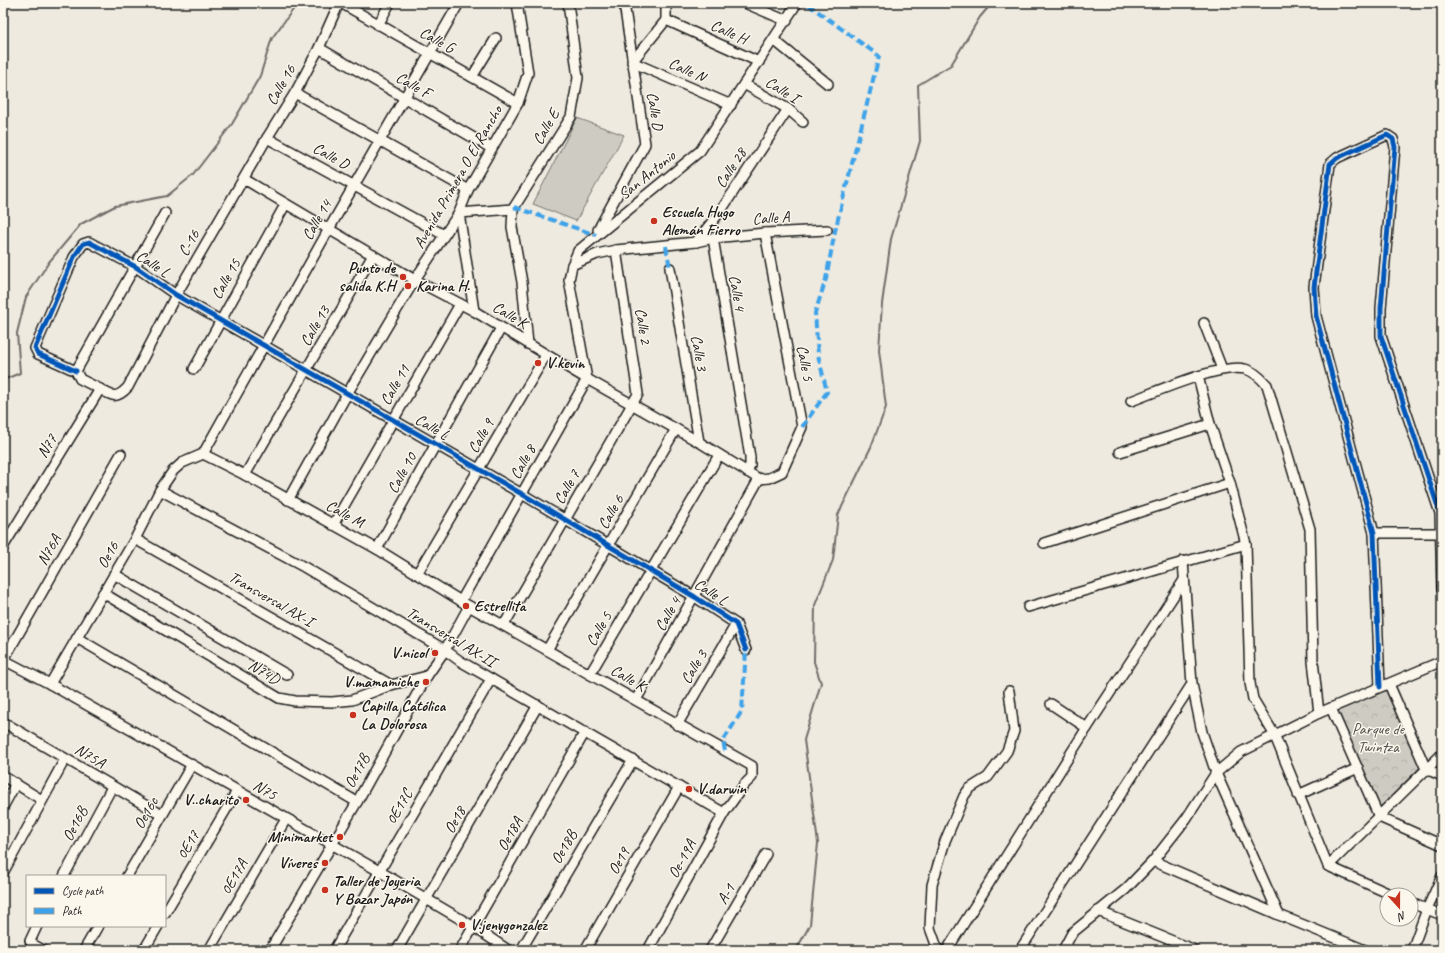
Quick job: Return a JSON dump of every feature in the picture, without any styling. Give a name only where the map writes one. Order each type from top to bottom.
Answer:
[{"type":"street","name":"Calle G","points":[[340,3],[518,103]]},
{"type":"street","name":"Calle 16","points":[[244,179],[320,48],[340,3]]},
{"type":"street","points":[[378,25],[390,3]]},
{"type":"street","name":"Calle 14","points":[[203,454],[329,229],[459,3]]},
{"type":"street","name":"Avenida Primera O El Rancho","points":[[288,500],[347,394],[415,280],[459,213],[468,190],[518,103],[528,73],[516,3]]},
{"type":"street","name":"Calle E","points":[[513,209],[571,117],[578,78],[568,3]]},
{"type":"street","name":"Calle D","points":[[592,238],[645,144],[624,3]]},
{"type":"street","points":[[632,62],[666,20],[666,3]]},
{"type":"street","points":[[746,3],[787,21]]},
{"type":"street","name":"San Antonio","points":[[587,379],[569,280],[572,265],[578,251],[700,151],[787,21],[797,3]]},
{"type":"street","name":"Calle H","points":[[666,20],[759,62]]},
{"type":"street","points":[[472,77],[496,38]]},
{"type":"street","points":[[774,40],[828,84]]},
{"type":"street","name":"Calle F","points":[[320,48],[491,148]]},
{"type":"street","name":"Calle N","points":[[632,62],[731,105]]},
{"type":"street","name":"Calle I","points":[[744,84],[788,109],[803,122]]},
{"type":"street","points":[[295,93],[468,190]]},
{"type":"street","name":"Calle 28","points":[[696,242],[720,212],[788,109]]},
{"type":"street","points":[[1380,687],[1374,533],[1316,316],[1314,287],[1330,164],[1337,158],[1387,135],[1393,139],[1395,147],[1381,308],[1381,336],[1386,356],[1405,404],[1441,514],[1442,588]]},
{"type":"street","name":"Calle D","points":[[267,138],[444,234]]},
{"type":"street","name":"Calle K","points":[[244,179],[285,205],[415,280],[474,311],[587,379],[699,442],[759,479]]},
{"type":"street","name":"C-16","points":[[100,389],[116,396],[120,396],[128,387],[176,295],[244,179]]},
{"type":"street","name":"Calle 15","points":[[194,369],[285,205]]},
{"type":"street","points":[[474,311],[459,213],[513,209],[512,227],[522,282],[528,344]]},
{"type":"street","points":[[100,389],[80,379],[76,371],[136,267],[165,213]]},
{"type":"street","name":"Calle A","points":[[572,265],[597,254],[616,250],[765,233],[828,230]]},
{"type":"street","name":"Calle 5","points":[[759,479],[769,478],[782,472],[802,426],[765,233]]},
{"type":"street","points":[[592,238],[592,250],[597,254]]},
{"type":"street","name":"Calle 4","points":[[713,238],[750,457],[750,465],[747,472]]},
{"type":"street","name":"Calle L","points":[[76,371],[38,354],[35,348],[74,256],[83,244],[89,242],[136,267],[176,295],[522,494],[564,521],[695,596],[736,624],[746,650]]},
{"type":"street","name":"Calle 2","points":[[616,250],[638,394],[632,404]]},
{"type":"street","name":"Calle 13","points":[[246,475],[373,255]]},
{"type":"street","name":"Calle 3","points":[[670,268],[699,442]]},
{"type":"street","name":"Calle 11","points":[[333,524],[392,419],[460,304]]},
{"type":"street","points":[[1204,323],[1222,369]]},
{"type":"street","name":"Calle 10","points":[[377,549],[501,328]]},
{"type":"street","name":"Calle 9","points":[[417,574],[546,355]]},
{"type":"street","points":[[1131,401],[1198,376],[1235,367],[1246,369],[1258,375],[1267,385],[1292,463],[1310,529],[1313,661],[1319,713]]},
{"type":"street","points":[[1198,376],[1210,424],[1230,483],[1246,544],[1250,683],[1253,699],[1258,710],[1274,734],[1328,866],[1379,889]]},
{"type":"street","name":"Calle 8","points":[[465,603],[522,494],[587,379]]},
{"type":"street","name":"N77","points":[[3,547],[100,389]]},
{"type":"street","name":"Calle 7","points":[[504,625],[632,404]]},
{"type":"street","points":[[1120,452],[1210,424]]},
{"type":"street","name":"Calle 6","points":[[547,650],[676,429]]},
{"type":"street","name":"N76A","points":[[3,661],[121,454]]},
{"type":"street","name":"Calle M","points":[[203,454],[246,475],[377,549],[465,603]]},
{"type":"street","name":"Oe16","points":[[50,684],[135,538],[160,490],[173,471],[182,463],[203,454]]},
{"type":"street","name":"Calle 5","points":[[590,674],[719,455]]},
{"type":"street","name":"Calle 4","points":[[636,700],[759,479]]},
{"type":"street","points":[[1044,543],[1230,483]]},
{"type":"street","name":"Transversal AX-II","points":[[160,490],[304,567],[445,650],[491,679],[586,732],[724,814]]},
{"type":"street","points":[[1374,533],[1442,533]]},
{"type":"street","name":"Transversal AX-I","points":[[135,538],[391,685]]},
{"type":"street","points":[[1028,607],[1182,561],[1246,544]]},
{"type":"street","points":[[1182,561],[1192,684],[1202,732],[1216,773],[1279,915]]},
{"type":"street","points":[[114,574],[287,675]]},
{"type":"street","points":[[947,950],[1087,728],[1184,580]]},
{"type":"street","name":"N74D","points":[[103,593],[279,698],[295,701],[332,702],[352,700],[391,685],[427,676]]},
{"type":"street","name":"Calle K","points":[[465,603],[636,700],[677,725],[749,764],[752,766],[753,774],[744,785]]},
{"type":"street","name":"Oe17B","points":[[270,950],[357,802],[427,676],[445,650],[465,603]]},
{"type":"street","name":"Calle 3","points":[[677,725],[736,624]]},
{"type":"street","points":[[77,638],[357,802]]},
{"type":"street","name":"N75","points":[[3,661],[50,684],[191,766],[379,871],[474,927],[508,950]]},
{"type":"street","points":[[1063,950],[1072,933],[1126,889],[1153,861],[1186,819],[1216,773],[1241,752],[1274,734],[1319,713],[1442,661]]},
{"type":"street","name":"0E17C","points":[[334,950],[491,679]]},
{"type":"street","points":[[1020,950],[1192,684]]},
{"type":"street","points":[[1389,684],[1426,769],[1442,776]]},
{"type":"street","points":[[938,950],[930,928],[932,885],[939,859],[964,796],[969,790],[988,777],[1007,751],[1014,731],[1009,691]]},
{"type":"street","points":[[1051,704],[1087,728]]},
{"type":"street","name":"Oe18","points":[[397,950],[538,705]]},
{"type":"street","points":[[1331,708],[1379,817],[1442,845]]},
{"type":"street","name":"N75A","points":[[3,722],[162,815]]},
{"type":"street","name":"Oe18A","points":[[460,950],[586,732]]},
{"type":"street","points":[[1328,866],[1442,754]]},
{"type":"street","points":[[3,873],[65,759]]},
{"type":"street","name":"Oe18B","points":[[521,950],[633,760]]},
{"type":"street","name":"Oe16c","points":[[128,875],[191,766]]},
{"type":"street","points":[[1298,795],[1358,768]]},
{"type":"street","points":[[3,776],[42,800]]},
{"type":"street","points":[[3,807],[16,783]]},
{"type":"street","name":"Oe-19A","points":[[648,950],[724,814],[744,785]]},
{"type":"street","name":"Oe16B","points":[[65,875],[112,787]]},
{"type":"street","name":"Oe19","points":[[586,950],[679,787]]},
{"type":"street","name":"0E17","points":[[166,911],[237,791]]},
{"type":"street","name":"0E17A","points":[[209,950],[286,819]]},
{"type":"street","name":"A-1","points":[[710,950],[766,854]]},
{"type":"street","points":[[1153,861],[1365,950]]},
{"type":"street","points":[[1412,950],[1427,909],[1442,876]]},
{"type":"street","points":[[1419,906],[1442,915]]},
{"type":"street","points":[[1098,911],[1195,950]]},
{"type":"street","points":[[37,927],[30,941],[32,944],[43,950]]},
{"type":"street","points":[[84,950],[97,927]]},
{"type":"street","points":[[144,950],[157,927]]},
{"type":"green space","points":[[577,118],[624,135],[576,221],[533,204]]},
{"type":"green space","name":"Parque de Twintza","points":[[1387,689],[1421,766],[1378,809],[1336,711]]},
{"type":"waterway","points":[[3,380],[20,373],[17,333],[26,297],[49,262],[81,224],[115,206],[167,196],[193,175],[232,124],[260,76],[272,38],[298,3]]},
{"type":"waterway","points":[[796,950],[810,925],[818,843],[804,740],[821,683],[814,662],[815,605],[833,560],[838,515],[871,447],[886,407],[879,350],[882,304],[891,239],[920,141],[918,85],[951,65],[980,17],[992,3]]},
{"type":"marked path","points":[[802,427],[827,392],[818,355],[815,313],[826,279],[835,231],[879,56],[806,3]]},
{"type":"marked path","points":[[514,207],[596,235]]},
{"type":"marked path","points":[[666,246],[670,268]]},
{"type":"marked path","points":[[725,751],[723,741],[742,711],[746,650]]},
{"type":"cycle path","points":[[1380,687],[1374,533],[1316,316],[1314,287],[1330,164],[1337,158],[1387,135],[1393,139],[1395,147],[1381,308],[1381,336],[1440,513],[1442,589]]},
{"type":"cycle path","points":[[76,371],[38,354],[35,348],[74,257],[83,244],[89,242],[136,267],[176,295],[522,494],[695,597],[736,624],[746,650]]},
{"type":"place","name":"Escuela Hugo Alemán Fierro","points":[[654,221]]},
{"type":"place","name":"Punto de salida K.H","points":[[403,277]]},
{"type":"place","name":"Karina H.","points":[[408,286]]},
{"type":"place","name":"V.kevin","points":[[538,363]]},
{"type":"place","name":"Estrellita","points":[[466,606]]},
{"type":"place","name":"V.nicol","points":[[435,653]]},
{"type":"place","name":"V.mamamiche","points":[[426,682]]},
{"type":"place","name":"Capilla Católica La Dolorosa","points":[[353,715]]},
{"type":"place","name":"V.darwin","points":[[689,789]]},
{"type":"place","name":"V..charito","points":[[246,800]]},
{"type":"place","name":"Minimarket","points":[[340,837]]},
{"type":"place","name":"Víveres","points":[[325,863]]},
{"type":"place","name":"Taller de Joyeria Y Bazar Japón","points":[[325,890]]},
{"type":"place","name":"V.jenygonzalez","points":[[462,925]]}]
